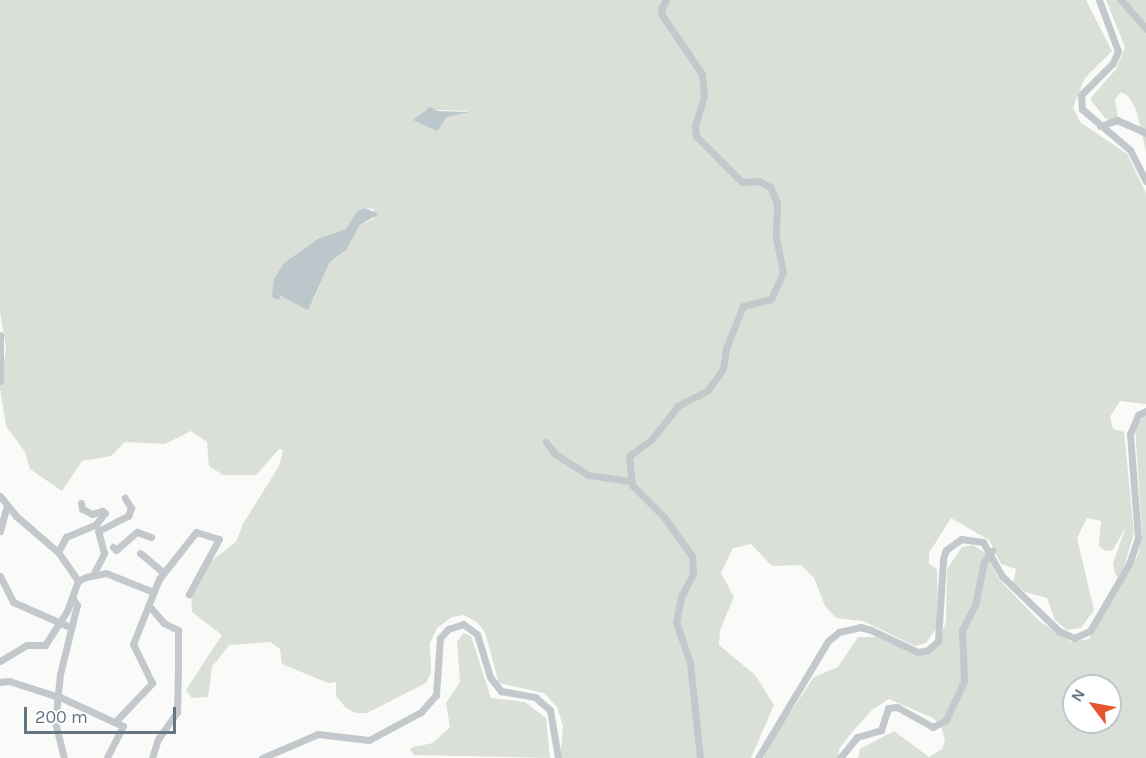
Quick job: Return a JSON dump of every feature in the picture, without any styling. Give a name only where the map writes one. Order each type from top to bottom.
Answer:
[{"type":"street","points":[[630,481],[633,451],[651,440],[678,406],[707,391],[723,369],[726,348],[743,306],[771,299],[783,272],[776,237],[778,214],[770,187],[759,181],[742,182],[696,136],[695,125],[704,96],[702,74],[662,15],[661,9],[666,0]]},
{"type":"street","points":[[1099,0],[1118,51],[1113,63],[1081,95],[1082,109],[1130,150],[1146,181]]},
{"type":"street","points":[[1121,0],[1146,29]]},
{"type":"street","points":[[1100,126],[1117,120],[1146,133]]},
{"type":"street","points":[[0,335],[0,381]]},
{"type":"street","points":[[758,758],[828,641],[839,632],[860,627],[908,648],[928,650],[942,632],[941,570],[946,550],[967,537],[983,542],[992,551],[1002,576],[1059,631],[1074,638],[1090,632],[1129,564],[1138,538],[1130,434],[1138,415],[1146,411]]},
{"type":"street","points":[[546,442],[555,453],[588,475],[630,481],[692,555],[693,574],[681,597],[676,622],[690,663],[700,758]]},
{"type":"street","points":[[0,496],[58,552],[78,581]]},
{"type":"street","points":[[58,552],[66,537],[128,516],[131,508],[124,498]]},
{"type":"street","points":[[81,502],[82,509],[92,514],[105,513],[97,527],[104,553]]},
{"type":"street","points":[[0,531],[7,505]]},
{"type":"street","points":[[113,547],[116,550],[137,532],[151,537]]},
{"type":"street","points":[[115,722],[152,683],[133,644],[163,572],[196,532],[219,539],[189,594]]},
{"type":"street","points":[[93,575],[104,553],[113,547],[115,537]]},
{"type":"street","points":[[840,758],[857,737],[881,730],[888,708],[897,707],[933,727],[946,720],[964,681],[962,630],[975,604],[984,562],[992,551]]},
{"type":"street","points":[[140,553],[163,572]]},
{"type":"street","points":[[0,662],[27,645],[45,645],[60,622],[78,581],[106,573],[153,592]]},
{"type":"street","points":[[0,576],[13,602],[72,628]]},
{"type":"street","points":[[64,758],[55,723],[57,698],[77,605],[72,597]]},
{"type":"street","points":[[150,607],[164,623],[178,630],[177,712],[158,739],[152,758]]},
{"type":"street","points":[[262,758],[318,734],[369,740],[421,712],[436,695],[440,638],[448,628],[463,624],[477,634],[490,677],[501,691],[535,697],[550,710],[558,758]]},
{"type":"street","points":[[0,682],[9,681],[57,698],[123,726],[107,758]]},
{"type":"shaded area","points":[[0,0],[1086,0],[1112,51],[1085,78],[1073,107],[1080,122],[1127,154],[1146,193],[1146,404],[1120,401],[1110,417],[1113,429],[1124,432],[1134,533],[1124,567],[1118,577],[1115,574],[1113,563],[1126,527],[1113,550],[1105,551],[1099,546],[1101,521],[1087,518],[1077,538],[1094,610],[1081,628],[1067,630],[1055,620],[1047,598],[1025,592],[1013,583],[1016,569],[1001,564],[989,540],[951,518],[929,553],[929,564],[937,569],[938,626],[926,643],[915,646],[863,621],[836,618],[825,606],[814,578],[801,565],[772,566],[751,544],[733,548],[721,573],[734,597],[720,630],[719,645],[755,675],[774,705],[751,758],[560,758],[563,726],[557,707],[544,693],[499,683],[485,633],[478,623],[464,615],[452,617],[437,628],[430,643],[431,673],[426,683],[367,713],[356,713],[346,708],[336,696],[336,682],[328,683],[282,664],[280,649],[270,642],[229,645],[212,667],[208,697],[192,698],[186,690],[222,635],[192,612],[191,593],[210,562],[236,542],[243,524],[279,466],[283,450],[279,449],[256,475],[223,475],[209,466],[207,442],[191,431],[165,444],[125,442],[111,456],[82,461],[62,491],[30,469],[25,452],[6,426],[0,388],[6,349],[0,311]],"holes":[[[425,110],[435,110],[468,111],[447,117],[439,128],[417,119]],[[365,208],[374,209],[374,219],[360,225],[345,251],[330,262],[313,300],[272,296],[320,240],[346,229],[357,211]]]},
{"type":"shaded area","points":[[1106,0],[1146,0],[1146,151],[1136,109],[1128,96],[1121,92],[1115,99],[1119,125],[1105,118],[1090,99],[1116,69],[1125,47]]},
{"type":"shaded area","points":[[430,107],[438,111],[469,112],[447,117],[437,131],[413,120]]},
{"type":"shaded area","points":[[365,208],[379,214],[360,225],[346,250],[330,262],[308,310],[281,296],[278,300],[272,297],[274,279],[284,263],[318,239],[346,229],[357,211]]},
{"type":"shaded area","points":[[1146,414],[1146,758],[858,758],[860,749],[894,731],[929,757],[942,749],[945,741],[941,726],[933,718],[889,699],[872,710],[852,732],[839,749],[838,758],[764,758],[766,749],[814,677],[838,667],[858,637],[877,637],[916,654],[928,654],[938,647],[946,621],[947,569],[962,547],[973,545],[986,553],[998,578],[1039,621],[1071,642],[1089,639],[1138,555],[1142,534],[1135,426]]},
{"type":"shaded area","points":[[464,633],[471,636],[491,698],[525,702],[546,718],[550,758],[414,755],[410,749],[433,743],[450,727],[446,703],[460,682],[457,642]]}]
